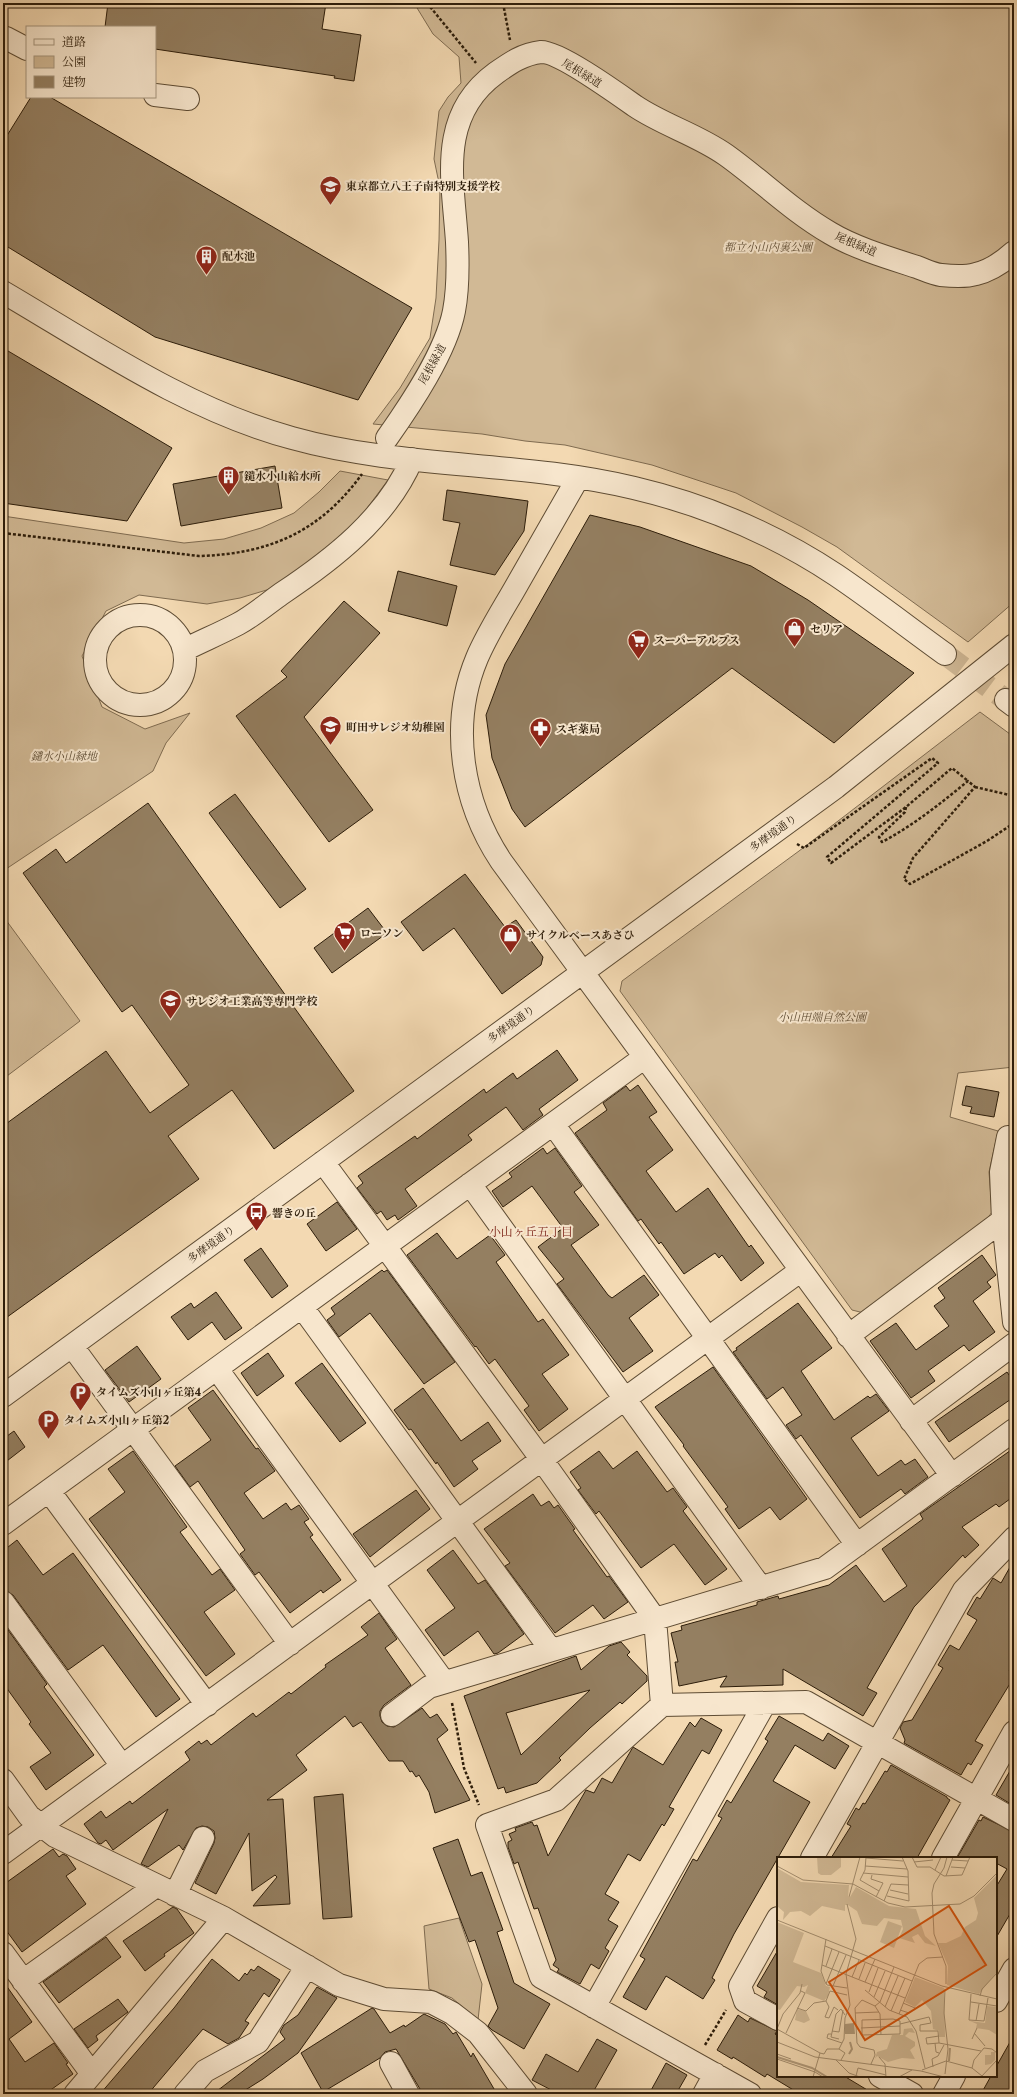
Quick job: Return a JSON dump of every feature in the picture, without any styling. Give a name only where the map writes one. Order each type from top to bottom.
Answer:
[{"type":"street","points":[[6,38],[26,48]]},
{"type":"street","name":"尾根緑道","points":[[387,438],[419,388],[446,337],[454,311],[457,243],[451,173],[453,141],[463,112],[475,92],[490,78],[517,59],[543,52],[572,64],[647,114],[683,131],[725,155],[781,199],[831,234],[890,258],[940,275],[975,274],[1004,260],[1014,252]]},
{"type":"street","points":[[156,95],[188,99]]},
{"type":"street","points":[[3,292],[165,386],[231,417],[291,438],[349,451],[578,478],[632,488],[675,499],[715,512],[748,526],[796,550],[837,575],[945,654]]},
{"type":"street","points":[[184,650],[240,623],[319,569],[343,549],[373,517],[401,483],[412,459]]},
{"type":"street","points":[[578,478],[490,632],[476,659],[468,684],[464,703],[462,743],[470,796],[481,828],[500,861],[952,1476]]},
{"type":"street","points":[[140,615],[153,617],[167,624],[177,636],[184,650],[184,666],[180,681],[170,694],[156,702],[142,705],[127,704],[113,697],[102,685],[96,671],[95,652],[101,638],[111,626],[124,618],[140,615]]},
{"type":"street","name":"多摩境通り","points":[[3,1396],[836,786],[1014,645]]},
{"type":"street","points":[[3,1524],[645,1057]]},
{"type":"street","points":[[553,1124],[857,1545]]},
{"type":"street","points":[[1008,1137],[1001,1172],[1003,1220],[1014,1322]]},
{"type":"street","points":[[323,1162],[542,1460],[655,1619],[662,1705]]},
{"type":"street","points":[[470,1184],[761,1588]]},
{"type":"street","points":[[848,1336],[1003,1220]]},
{"type":"street","points":[[3,1853],[800,1271]]},
{"type":"street","points":[[302,1307],[551,1650]]},
{"type":"street","points":[[911,1420],[1014,1344]]},
{"type":"street","points":[[72,1346],[290,1644]]},
{"type":"street","points":[[217,1369],[374,1583],[444,1682]]},
{"type":"street","points":[[392,1715],[429,1687],[825,1568],[1014,1430]]},
{"type":"street","points":[[49,1491],[207,1705]]},
{"type":"street","points":[[813,1857],[964,1590],[1014,1538]]},
{"type":"street","points":[[3,1602],[122,1766]]},
{"type":"street","points":[[750,2094],[541,1977],[487,1825],[556,1800],[662,1705],[806,1702],[1014,1820]]},
{"type":"street","points":[[594,2007],[765,1703]]},
{"type":"street","points":[[944,1857],[1014,1732]]},
{"type":"street","points":[[3,1780],[29,1816],[40,1826],[55,1836],[224,1918],[339,1985],[384,1999],[431,2002],[452,2013],[478,2033],[526,2094]]},
{"type":"street","points":[[23,1981],[165,1890],[198,1846]]},
{"type":"street","points":[[75,2094],[224,1918]]},
{"type":"street","points":[[777,1920],[740,1986],[744,2001],[777,2018]]},
{"type":"street","points":[[3,1953],[92,2074]]},
{"type":"street","points":[[185,2094],[205,2071],[258,2042],[307,1966]]},
{"type":"street","points":[[997,1999],[1014,1969]]},
{"type":"street","points":[[391,2063],[408,2094]]},
{"type":"street","points":[[704,2094],[715,2074]]},
{"type":"street","points":[[882,2077],[912,2094]]},
{"type":"street","points":[[944,2094],[953,2077]]},
{"type":"path","points":[[427,3],[469,56],[490,78]]},
{"type":"path","points":[[503,3],[509,36],[517,59]]},
{"type":"path","points":[[3,533],[199,556],[230,555],[280,542],[310,525],[336,505],[364,471]]},
{"type":"path","points":[[797,844],[804,848],[932,758],[938,763],[827,857],[831,863],[906,807],[952,768],[975,787],[1014,796]]},
{"type":"path","points":[[906,807],[905,812],[880,837],[882,842],[900,832],[929,812],[968,781]]},
{"type":"path","points":[[975,787],[913,858],[904,878],[910,884],[987,841],[1014,822]]},
{"type":"path","points":[[444,1682],[450,1697],[464,1768],[487,1825]]},
{"type":"path","points":[[695,2063],[740,1986]]},
{"type":"green space","name":"都立小山内裏公園","points":[[414,3],[1014,3],[1014,602],[968,642],[837,547],[736,493],[652,465],[565,445],[525,441],[482,434],[373,424],[400,388],[430,338],[436,298],[439,240],[440,188],[434,159],[439,111],[448,97],[461,83],[459,57],[433,34]]},
{"type":"green space","name":"鑓水小山緑地","points":[[340,471],[388,480],[362,515],[322,555],[270,589],[240,598],[207,604],[139,595],[106,611],[82,656],[102,707],[145,729],[190,713],[166,743],[153,771],[3,871],[3,516],[184,543],[224,539],[261,528],[294,513],[319,492]]},
{"type":"green space","name":"小山田端自然公園","points":[[980,712],[1014,737],[1014,1067],[958,1073],[950,1117],[998,1131],[989,1172],[992,1212],[984,1223],[864,1313],[852,1310],[620,991],[622,981],[799,851]]},
{"type":"green space","points":[[3,916],[80,1021],[3,1079]]},
{"type":"green space","points":[[459,1918],[482,1984],[478,2020],[452,1998],[429,1989],[424,1926]]},
{"type":"building","points":[[108,3],[326,3],[322,29],[361,35],[354,81],[334,78],[335,76],[156,49],[156,26],[105,26]]},
{"type":"building","name":"配水池","points":[[30,98],[52,98],[412,308],[358,400],[155,337],[3,244],[3,142]]},
{"type":"building","points":[[3,348],[172,448],[127,521],[3,503]]},
{"type":"building","name":"鑓水小山給水所","points":[[275,466],[282,508],[181,526],[173,484]]},
{"type":"building","points":[[447,490],[528,501],[524,531],[495,575],[450,565],[460,523],[443,520]]},
{"type":"building","points":[[590,515],[640,527],[751,566],[808,600],[914,673],[834,743],[732,668],[525,827],[512,809],[492,758],[486,715],[505,664]]},
{"type":"building","points":[[398,571],[457,586],[447,626],[388,611]]},
{"type":"building","points":[[344,601],[380,633],[304,717],[373,810],[329,842],[236,716],[287,677],[281,671]]},
{"type":"building","points":[[235,794],[306,889],[280,908],[209,813]]},
{"type":"building","points":[[148,803],[354,1091],[274,1149],[232,1090],[168,1136],[199,1179],[3,1320],[3,1126],[106,1051],[150,1113],[189,1085],[132,1005],[122,1012],[23,873],[56,849],[66,863]]},
{"type":"building","points":[[465,874],[505,927],[516,920],[543,957],[541,965],[502,994],[454,928],[423,951],[401,922]]},
{"type":"building","points":[[368,908],[387,933],[332,973],[314,948]]},
{"type":"building","points":[[557,1050],[578,1080],[539,1109],[543,1115],[523,1130],[506,1107],[468,1135],[472,1140],[405,1189],[417,1206],[398,1220],[395,1215],[387,1220],[381,1211],[377,1214],[357,1188],[363,1183],[358,1176],[415,1136],[417,1139],[484,1089],[486,1093],[513,1073],[517,1079]]},
{"type":"building","points":[[638,1085],[657,1112],[649,1117],[673,1150],[646,1171],[676,1212],[708,1188],[749,1247],[751,1245],[764,1263],[741,1281],[722,1255],[719,1258],[715,1253],[684,1274],[661,1242],[659,1244],[641,1219],[638,1221],[575,1133],[607,1110],[603,1103],[626,1086],[630,1091]]},
{"type":"building","points":[[966,1086],[999,1092],[994,1117],[970,1113],[972,1107],[962,1105]]},
{"type":"building","points":[[543,1148],[547,1154],[555,1148],[582,1186],[574,1192],[599,1225],[571,1245],[608,1295],[612,1298],[644,1275],[659,1295],[629,1318],[653,1351],[623,1372],[557,1284],[564,1279],[538,1247],[563,1228],[532,1186],[503,1207],[492,1191],[512,1177],[509,1173]]},
{"type":"building","points":[[337,1202],[357,1229],[326,1251],[307,1224]]},
{"type":"building","points":[[437,1233],[457,1259],[490,1235],[505,1255],[496,1262],[538,1322],[543,1319],[569,1355],[542,1374],[568,1409],[539,1431],[524,1410],[529,1406],[495,1359],[489,1364],[407,1255]]},
{"type":"building","points":[[261,1248],[288,1286],[272,1298],[244,1260]]},
{"type":"building","points":[[982,1255],[996,1275],[987,1282],[991,1287],[973,1301],[995,1332],[969,1351],[964,1345],[928,1371],[935,1381],[911,1398],[870,1341],[896,1323],[916,1350],[949,1326],[934,1306],[945,1298],[938,1288]]},
{"type":"building","points":[[382,1270],[384,1272],[387,1270],[455,1362],[424,1384],[370,1313],[339,1337],[327,1320],[335,1314],[331,1308]]},
{"type":"building","points":[[216,1292],[242,1328],[225,1340],[212,1322],[188,1340],[171,1317],[191,1303],[194,1308]]},
{"type":"building","points":[[798,1303],[832,1348],[801,1371],[834,1420],[868,1396],[870,1398],[876,1394],[889,1411],[851,1438],[878,1476],[901,1460],[905,1465],[915,1459],[928,1477],[905,1494],[901,1489],[860,1518],[801,1435],[796,1439],[786,1425],[802,1415],[783,1387],[767,1399],[733,1352],[737,1350],[736,1348]]},
{"type":"building","points":[[137,1346],[161,1379],[129,1402],[105,1370]]},
{"type":"building","points":[[268,1353],[284,1376],[257,1396],[241,1373]]},
{"type":"building","points":[[322,1363],[366,1423],[340,1442],[295,1383]]},
{"type":"building","points":[[713,1367],[807,1499],[780,1520],[770,1507],[739,1529],[725,1509],[728,1507],[655,1407]]},
{"type":"building","points":[[1007,1372],[1014,1382],[1014,1397],[949,1442],[935,1422]]},
{"type":"building","points":[[423,1388],[461,1441],[488,1422],[501,1441],[472,1461],[478,1469],[454,1487],[437,1462],[436,1464],[411,1429],[409,1430],[394,1410]]},
{"type":"building","points":[[213,1390],[256,1449],[258,1448],[275,1471],[244,1493],[263,1519],[286,1503],[291,1510],[299,1505],[309,1519],[304,1522],[313,1535],[310,1537],[341,1580],[323,1593],[321,1590],[290,1613],[259,1572],[255,1575],[240,1554],[245,1550],[198,1481],[190,1487],[175,1466],[211,1440],[188,1408]]},
{"type":"building","points":[[14,1431],[25,1447],[3,1464],[3,1439]]},
{"type":"building","points":[[1014,1448],[1014,1496],[999,1507],[996,1504],[962,1527],[979,1545],[965,1558],[963,1555],[914,1607],[867,1688],[877,1693],[863,1716],[783,1669],[783,1685],[720,1687],[727,1676],[679,1686],[675,1662],[678,1662],[671,1633],[682,1630],[681,1626],[757,1605],[757,1602],[778,1596],[779,1599],[829,1585],[856,1565],[884,1602],[907,1586],[882,1549],[923,1519],[920,1514]]},
{"type":"building","points":[[133,1451],[187,1527],[180,1532],[212,1575],[220,1569],[235,1590],[204,1612],[235,1654],[206,1676],[89,1519],[125,1492],[108,1469]]},
{"type":"building","points":[[599,1451],[613,1469],[637,1451],[667,1492],[673,1488],[687,1507],[683,1511],[727,1569],[705,1585],[674,1544],[641,1568],[599,1511],[596,1514],[578,1490],[581,1488],[570,1472]]},
{"type":"building","points":[[416,1490],[430,1509],[370,1557],[353,1534]]},
{"type":"building","points":[[533,1494],[541,1506],[549,1501],[554,1508],[558,1505],[575,1529],[573,1530],[607,1577],[609,1576],[628,1602],[604,1619],[593,1605],[555,1633],[505,1566],[510,1563],[484,1529]]},
{"type":"building","points":[[17,1540],[43,1575],[73,1553],[180,1699],[156,1717],[103,1645],[68,1670],[13,1595],[3,1590],[3,1551]]},
{"type":"building","points":[[453,1550],[478,1584],[485,1580],[524,1634],[498,1653],[494,1654],[478,1631],[444,1656],[425,1630],[455,1608],[427,1570]]},
{"type":"building","points":[[1014,1560],[1014,1664],[1009,1671],[1014,1674],[1014,1677],[975,1741],[983,1745],[971,1765],[968,1763],[961,1775],[904,1743],[905,1740],[900,1728],[903,1722],[912,1720],[943,1668],[938,1665],[950,1645],[959,1650],[977,1620],[967,1614],[977,1597],[980,1599],[993,1578],[1001,1583]]},
{"type":"building","points":[[379,1613],[397,1639],[385,1648],[411,1685],[384,1705],[380,1711],[382,1722],[387,1726],[394,1727],[422,1708],[430,1718],[437,1714],[448,1730],[437,1739],[470,1800],[435,1813],[429,1792],[419,1775],[416,1777],[412,1771],[410,1772],[403,1761],[389,1761],[361,1722],[353,1727],[345,1716],[296,1755],[307,1770],[267,1800],[283,1799],[290,1904],[253,1906],[277,1877],[275,1875],[252,1891],[249,1833],[216,1894],[195,1883],[214,1843],[214,1831],[208,1827],[202,1826],[196,1828],[183,1850],[179,1845],[148,1867],[141,1864],[168,1809],[113,1850],[106,1840],[101,1844],[98,1843],[84,1824],[101,1811],[106,1818],[130,1801],[132,1804],[190,1760],[185,1752],[199,1741],[201,1744],[207,1740],[211,1745],[253,1713],[256,1717],[289,1692],[291,1694],[326,1667],[325,1665],[368,1635],[361,1627]]},
{"type":"building","points":[[3,1623],[47,1684],[44,1687],[94,1755],[46,1790],[30,1767],[51,1753],[29,1724],[31,1722],[3,1683]]},
{"type":"building","points":[[621,1642],[630,1652],[627,1655],[647,1676],[647,1681],[622,1704],[620,1702],[590,1728],[559,1758],[561,1760],[537,1783],[506,1793],[504,1787],[498,1789],[464,1696],[576,1656],[581,1670],[609,1646]],"holes":[[[590,1690],[521,1755],[506,1713]]]},
{"type":"building","points":[[779,1716],[823,1741],[828,1733],[849,1746],[835,1769],[795,1745],[773,1781],[810,1802],[734,1934],[712,1978],[715,1980],[703,1999],[666,1976],[646,2010],[623,1997],[645,1959],[640,1956],[693,1859],[697,1861],[722,1818],[718,1816],[727,1800],[731,1803],[768,1741],[765,1739]]},
{"type":"building","points":[[701,1718],[722,1730],[709,1754],[702,1750],[669,1807],[674,1809],[664,1826],[662,1824],[640,1861],[628,1854],[605,1894],[619,1902],[608,1920],[618,1926],[605,1948],[609,1951],[599,1969],[591,1964],[580,1984],[557,1972],[559,1969],[553,1965],[556,1960],[538,1908],[534,1909],[518,1862],[514,1864],[508,1847],[508,1842],[512,1840],[509,1834],[516,1831],[515,1828],[532,1822],[534,1826],[537,1825],[548,1856],[586,1790],[594,1793],[602,1778],[612,1783],[633,1747],[663,1765],[690,1722],[695,1727]]},
{"type":"building","points":[[1014,1764],[1014,1806],[996,1795]]},
{"type":"building","points":[[891,1765],[950,1800],[918,1857],[832,1857],[851,1826],[847,1824],[856,1808],[859,1810],[863,1803],[865,1804],[885,1771],[887,1772]]},
{"type":"building","points":[[343,1794],[352,1917],[323,1919],[314,1797]]},
{"type":"building","points":[[983,1817],[1014,1832],[1014,1907],[997,1936],[997,1885],[1007,1869],[997,1864],[997,1857],[958,1857],[979,1820],[981,1821]]},
{"type":"building","points":[[458,1839],[471,1876],[482,1872],[503,1930],[497,1932],[514,1983],[550,2004],[524,2049],[492,2030],[488,2026],[498,2008],[475,1940],[469,1942],[433,1848]]},
{"type":"building","points":[[53,1849],[59,1857],[63,1854],[67,1856],[76,1869],[66,1876],[86,1904],[22,1952],[3,1926],[3,1885]]},
{"type":"building","points":[[173,1907],[177,1909],[194,1933],[164,1954],[165,1956],[145,1971],[123,1941]]},
{"type":"building","points":[[106,1937],[121,1957],[59,2003],[43,1982]]},
{"type":"building","points":[[777,1952],[777,2004],[764,1997],[767,1992],[757,1986]]},
{"type":"building","points":[[212,1959],[239,1981],[245,1973],[247,1975],[251,1969],[254,1971],[258,1966],[280,1980],[269,1997],[264,1993],[245,2021],[249,2023],[239,2038],[228,2044],[203,2029],[148,2094],[100,2094],[174,2008]]},
{"type":"building","points":[[3,1981],[32,2022],[9,2039],[25,2062],[54,2043],[68,2063],[66,2064],[73,2074],[45,2094],[3,2094]]},
{"type":"building","points":[[317,1987],[337,1998],[298,2053],[263,2079],[239,2094],[213,2094],[285,2039],[280,2032],[284,2025],[298,2015]]},
{"type":"building","points":[[118,1999],[128,2012],[96,2036],[98,2040],[88,2048],[74,2029]]},
{"type":"building","points":[[372,2008],[390,2033],[404,2025],[405,2027],[424,2014],[445,2024],[453,2034],[456,2032],[471,2057],[473,2053],[497,2094],[423,2094],[396,2049],[385,2052],[380,2058],[323,2092],[301,2053]]},
{"type":"building","points":[[738,2015],[748,2022],[750,2018],[777,2031],[775,2034],[777,2035],[777,2077],[846,2077],[874,2094],[800,2094],[767,2074],[765,2077],[733,2057],[732,2059],[717,2050]]},
{"type":"building","points":[[1014,2035],[1014,2094],[981,2094],[990,2077],[997,2077],[997,2065]]},
{"type":"building","points":[[597,2039],[617,2050],[592,2094],[559,2094],[532,2080],[546,2054],[578,2072]]},
{"type":"building","points":[[666,2063],[687,2075],[676,2094],[649,2094]]},
{"type":"tunnel","points":[[945,654],[1006,700]]},
{"type":"place","name":"東京都立八王子南特別支援学校","points":[[331,206]]},
{"type":"place","name":"配水池","points":[[206,276]]},
{"type":"place","name":"鑓水小山給水所","points":[[228,496]]},
{"type":"place","name":"セリア","points":[[794,648]]},
{"type":"place","name":"スーパーアルプス","points":[[639,660]]},
{"type":"place","name":"町田サレジオ幼稚園","points":[[330,746]]},
{"type":"place","name":"スギ薬局","points":[[540,748]]},
{"type":"place","name":"ローソン","points":[[345,952]]},
{"type":"place","name":"サイクルベースあさひ","points":[[511,954]]},
{"type":"place","name":"サレジオ工業高等専門学校","points":[[170,1020]]},
{"type":"place","name":"響きの丘","points":[[257,1232]]},
{"type":"place","name":"タイムズ小山ヶ丘第4","points":[[81,1412]]},
{"type":"place","name":"タイムズ小山ヶ丘第2","points":[[49,1440]]},
{"type":"district","name":"小山ヶ丘五丁目","points":[[531,1231]]}]
